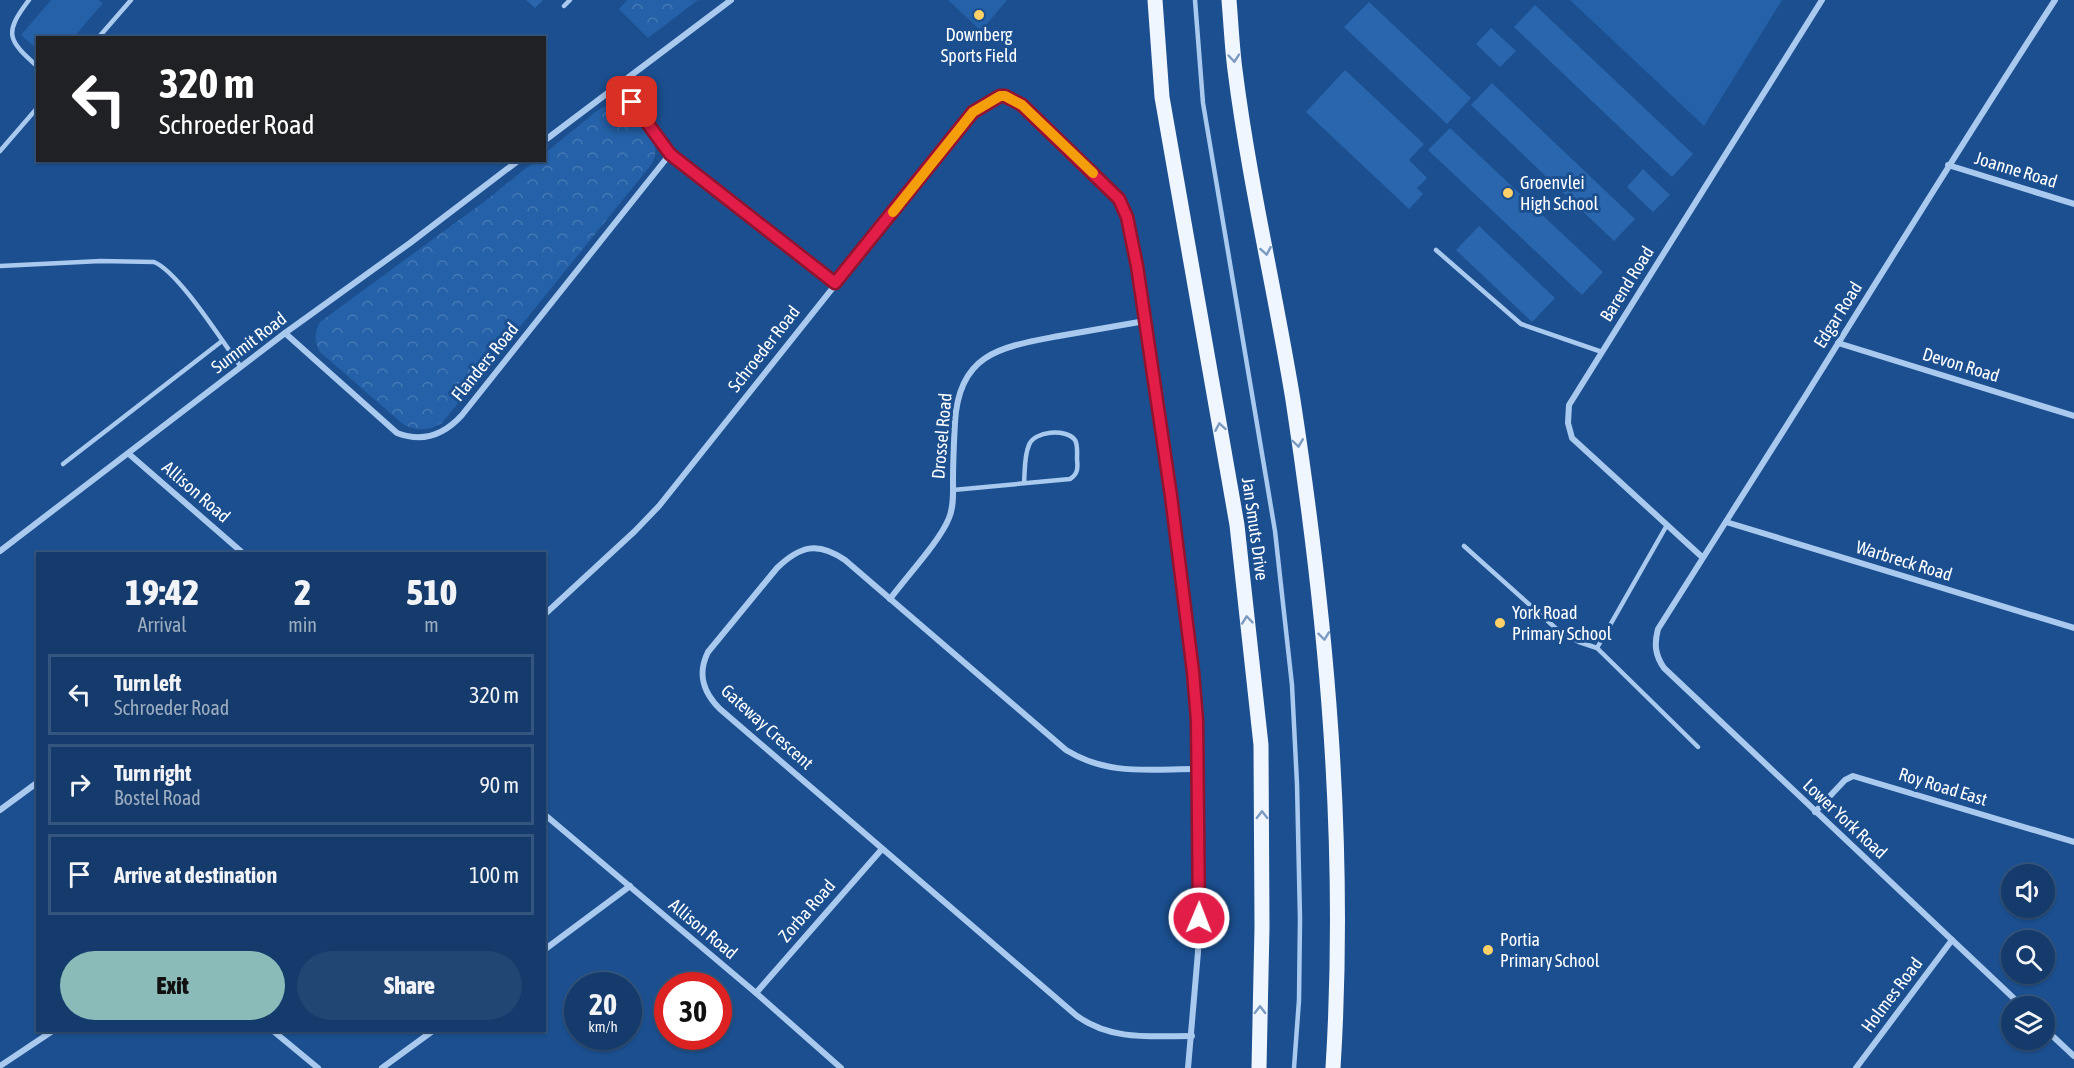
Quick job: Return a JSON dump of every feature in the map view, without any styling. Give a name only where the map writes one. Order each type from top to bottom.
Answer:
[{"type":"main road","name":"Jan Smuts Drive","points":[[1155,0],[1162,97],[1237,525],[1261,745],[1262,927],[1258,1068]]},
{"type":"main road","points":[[1229,0],[1234,69],[1293,400],[1325,643],[1337,816],[1336,1025],[1333,1068]]},
{"type":"street","points":[[546,140],[731,0]]},
{"type":"street","name":"Barend Road","points":[[1702,557],[1572,438],[1568,423],[1569,405],[1822,0]]},
{"type":"street","name":"Edgar Road","points":[[1655,649],[1658,629],[1702,557],[1948,165],[2055,0]]},
{"type":"street","points":[[619,85],[670,154],[835,283]]},
{"type":"street","name":"Schroeder Road","points":[[546,613],[659,506],[973,112],[1000,96],[1005,96],[1022,105],[1119,199],[1127,217],[1145,321]]},
{"type":"street","name":"Flanders Road","points":[[285,333],[397,433],[420,438],[441,433],[462,415],[670,154]]},
{"type":"street","name":"Summit Road","points":[[0,551],[285,333],[410,243],[516,162]]},
{"type":"street","name":"Joanne Road","points":[[1948,165],[2074,204]]},
{"type":"street","points":[[1145,321],[1171,496],[1197,720],[1200,901],[1188,1068]]},
{"type":"street","name":"Drossel Road","points":[[890,598],[940,534],[950,516],[958,395],[966,376],[980,362],[1014,344],[1145,321]]},
{"type":"street","name":"Devon Road","points":[[1838,343],[2074,416]]},
{"type":"street","name":"Allison Road","points":[[129,454],[242,552]]},
{"type":"street","name":"Warbreck Road","points":[[1726,522],[2074,628]]},
{"type":"street","name":"Gateway Crescent","points":[[1192,1036],[1124,1036],[1088,1024],[720,709],[708,695],[701,672],[702,662],[777,568],[795,552],[808,549],[831,552],[845,560],[1079,759],[1093,765],[1118,769],[1197,769]]},
{"type":"street","name":"Lower York Road","points":[[1655,649],[1664,668],[2011,996]]},
{"type":"street","name":"Roy Road East","points":[[1815,812],[1845,780],[1853,776],[2074,842]]},
{"type":"street","points":[[0,810],[36,783]]},
{"type":"street","name":"Allison Road","points":[[546,816],[841,1068]]},
{"type":"street","name":"Zorba Road","points":[[756,993],[882,849]]},
{"type":"street","points":[[546,949],[630,886]]},
{"type":"street","name":"Holmes Road","points":[[1856,1068],[1952,940]]},
{"type":"street","points":[[0,1066],[51,1032]]},
{"type":"street","points":[[274,1032],[318,1068]]},
{"type":"street","points":[[382,1068],[431,1032]]},
{"type":"street","points":[[2055,1038],[2074,1056]]},
{"type":"lane","points":[[28,0],[13,24],[12,38],[21,51],[36,65]]},
{"type":"lane","points":[[100,36],[131,0]]},
{"type":"lane","points":[[564,6],[570,0]]},
{"type":"lane","points":[[1195,0],[1203,103],[1275,531],[1292,685],[1300,919],[1299,1000],[1294,1068]]},
{"type":"lane","points":[[0,151],[36,109]]},
{"type":"lane","points":[[1436,250],[1521,324],[1602,352]]},
{"type":"lane","points":[[0,266],[101,261],[154,262],[174,278],[241,368]]},
{"type":"lane","points":[[63,464],[222,341]]},
{"type":"lane","points":[[953,490],[1070,480],[1078,469],[1077,444],[1074,439],[1066,434],[1044,434],[1035,438],[1028,448],[1024,483]]},
{"type":"lane","points":[[1597,648],[1668,525]]},
{"type":"lane","points":[[1464,546],[1560,632],[1597,648],[1698,747]]},
{"type":"green space","points":[[51,0],[98,0],[103,3],[75,36],[36,36],[36,48],[21,35]]},
{"type":"green space","points":[[627,0],[698,0],[648,38],[619,9]]},
{"type":"green space","name":"Downberg Sports Field","points":[[948,0],[1007,0],[981,31]]},
{"type":"green space","points":[[1570,0],[1782,0],[1704,126]]},
{"type":"green space","points":[[616,105],[622,107],[645,128],[653,140],[655,149],[652,163],[442,423],[433,428],[423,429],[404,425],[320,352],[316,337],[320,322],[485,201],[534,162],[546,162],[546,152],[604,107]]},
{"type":"building","points":[[526,0],[543,0],[535,8]]},
{"type":"building","points":[[1369,2],[1471,98],[1447,124],[1344,27]]},
{"type":"building","points":[[1535,5],[1693,154],[1672,177],[1514,27]]},
{"type":"building","points":[[1491,28],[1516,51],[1500,67],[1476,44]]},
{"type":"building","points":[[1345,70],[1424,144],[1409,160],[1427,178],[1417,188],[1423,194],[1409,209],[1306,112]]},
{"type":"building","points":[[1492,83],[1635,219],[1614,241],[1471,105]]},
{"type":"building","points":[[1450,128],[1603,272],[1582,295],[1428,150]]},
{"type":"building","points":[[1643,169],[1670,195],[1653,212],[1627,187]]},
{"type":"building","points":[[1479,226],[1555,298],[1532,322],[1456,250]]},
{"type":"slow traffic","points":[[893,212],[973,112],[1000,96],[1005,96],[1022,105],[1093,173]]},
{"type":"place","name":"Downberg Sports Field","points":[[979,15]]},
{"type":"place","name":"Groenvlei High School","points":[[1508,193]]},
{"type":"place","name":"York Road Primary School","points":[[1500,623]]},
{"type":"place","name":"Portia Primary School","points":[[1488,950]]},
{"type":"route","points":[[632,102],[670,154],[835,283],[973,112],[1000,96],[1005,96],[1022,105],[1119,199],[1127,217],[1137,266],[1171,496],[1193,672],[1197,720],[1199,918]]}]
